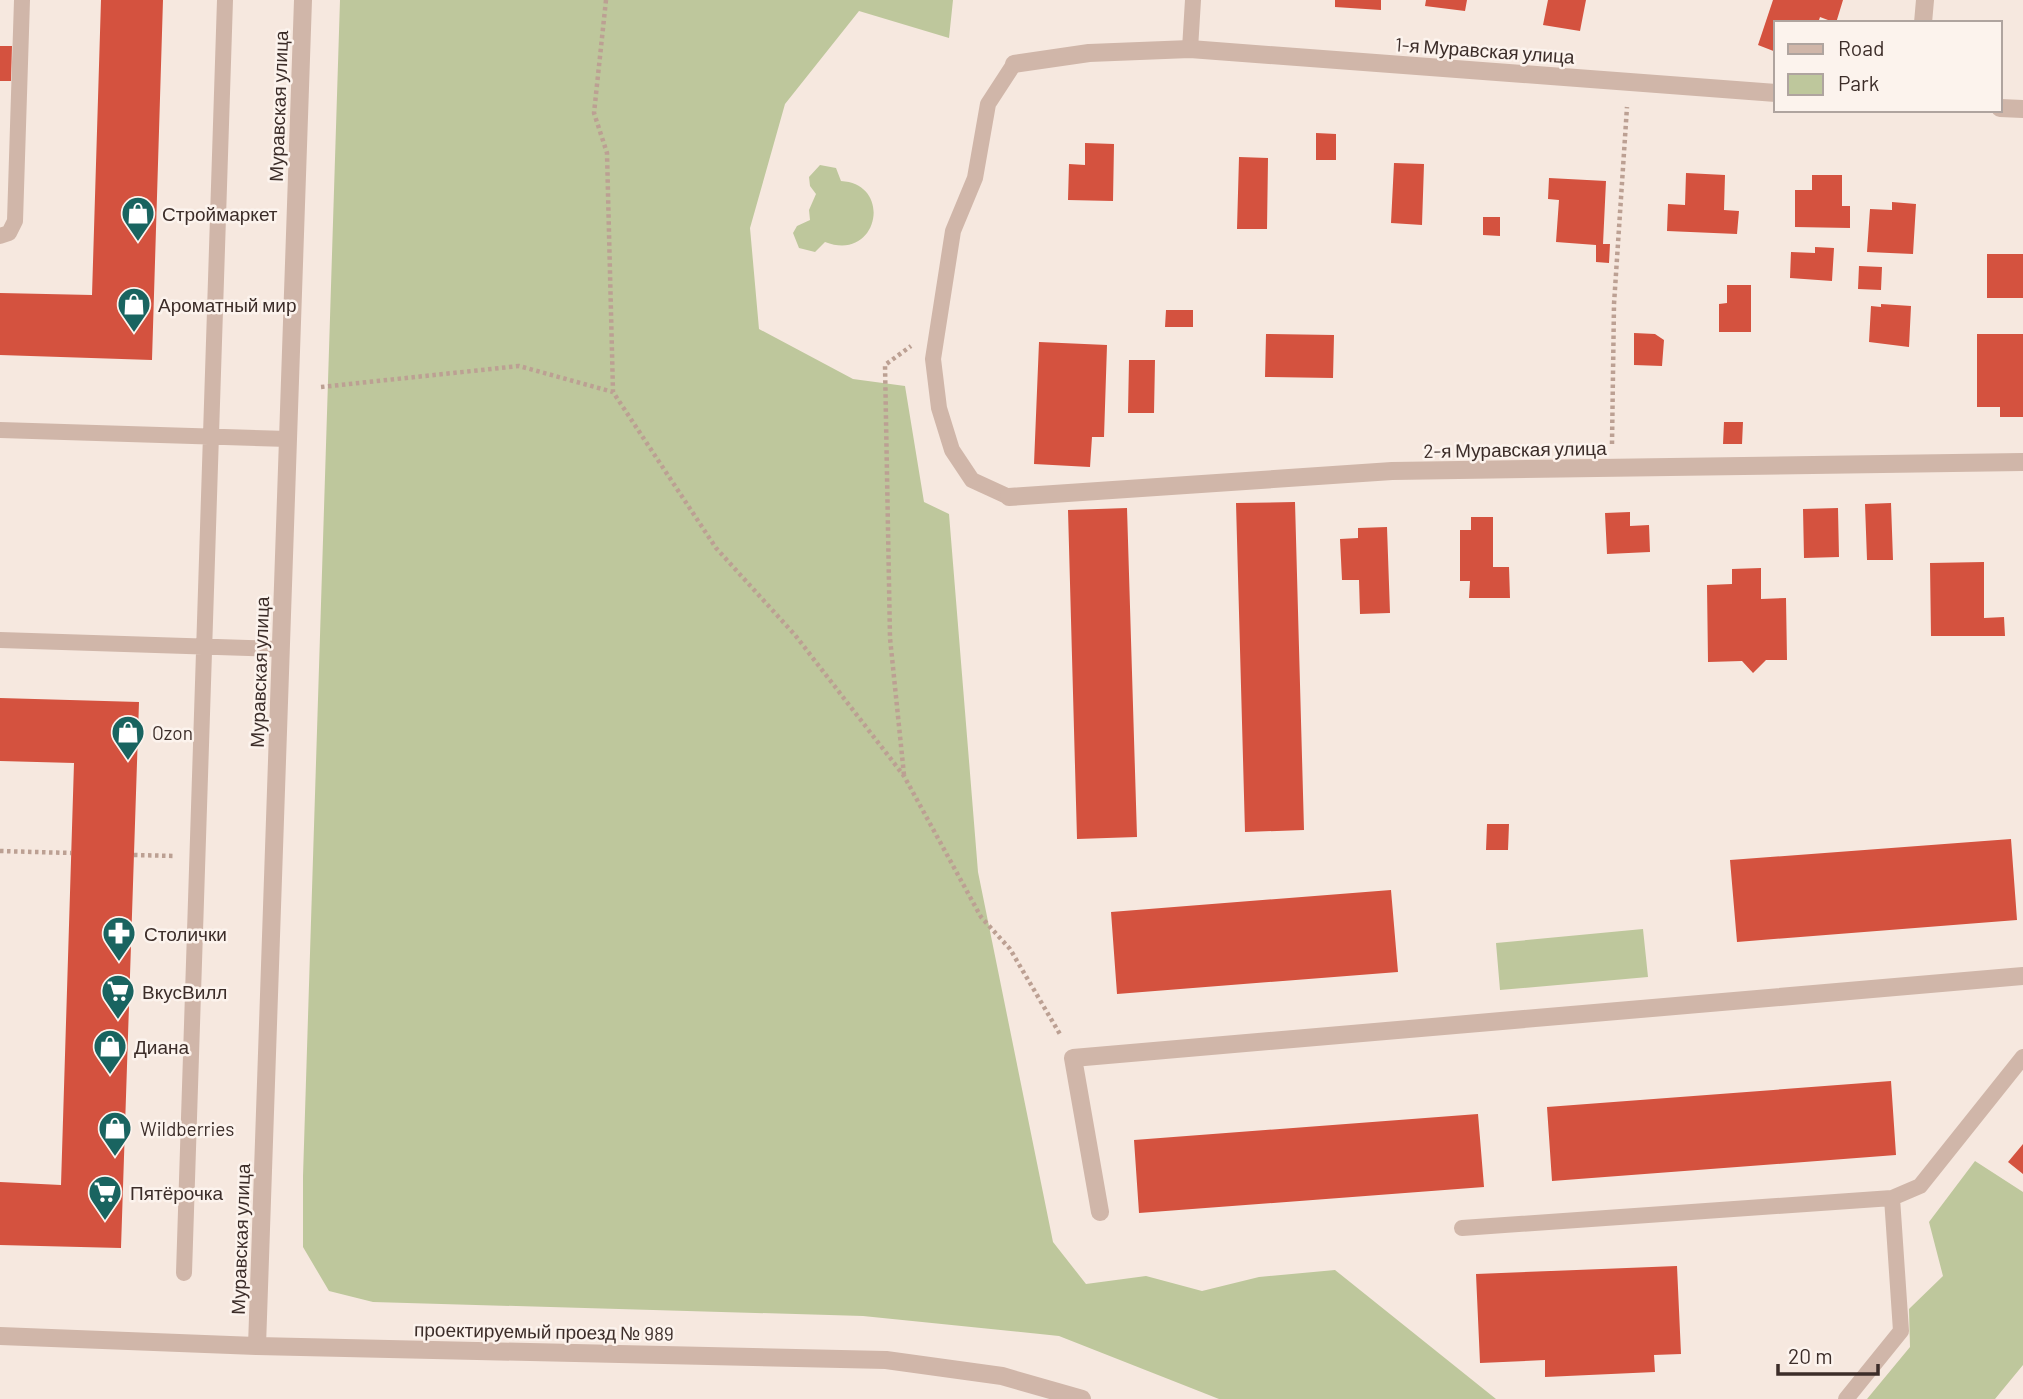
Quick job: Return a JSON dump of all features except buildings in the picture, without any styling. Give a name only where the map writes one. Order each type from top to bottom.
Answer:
[{"type":"street","name":"Муравская улица","points":[[257,1346],[303,0]]},
{"type":"street","points":[[1923,21],[1925,0]]},
{"type":"street","name":"1-я Муравская улица","points":[[1014,64],[1089,53],[1190,48],[1774,93]]},
{"type":"street","points":[[2002,108],[2023,109]]},
{"type":"street","name":"2-я Муравская улица","points":[[1009,497],[1392,471],[2023,462]]},
{"type":"street","points":[[1100,1212],[1073,1058],[2023,976]]},
{"type":"street","name":"проектируемый проезд № 989","points":[[0,1336],[257,1346],[886,1360],[1002,1376],[1082,1399]]},
{"type":"lane","points":[[0,236],[9,233],[15,220],[22,0]]},
{"type":"lane","points":[[184,1273],[225,0]]},
{"type":"lane","points":[[1190,48],[1193,0]]},
{"type":"lane","points":[[1009,497],[989,491],[972,481],[952,450],[939,408],[933,359],[953,231],[975,178],[988,104],[1014,64]]},
{"type":"lane","points":[[0,430],[288,439]]},
{"type":"lane","points":[[0,640],[281,649]]},
{"type":"lane","points":[[1462,1228],[1892,1198],[1920,1186],[2023,1057]]},
{"type":"lane","points":[[1846,1399],[1901,1331],[1892,1198]]},
{"type":"path","points":[[606,0],[594,113],[607,153],[613,393],[716,548],[795,635],[904,776],[981,917],[1010,949],[1073,1058]]},
{"type":"path","points":[[1611,451],[1614,304],[1629,82]]},
{"type":"path","points":[[904,776],[890,638],[885,365],[937,327]]},
{"type":"path","points":[[321,387],[519,366],[613,393]]},
{"type":"path","points":[[0,851],[71,853]]},
{"type":"path","points":[[134,855],[197,857]]},
{"type":"green space","points":[[340,0],[953,0],[949,38],[859,11],[785,104],[750,228],[759,329],[853,379],[905,386],[924,502],[949,514],[978,872],[1053,1242],[1086,1284],[1146,1276],[1202,1291],[1259,1277],[1335,1270],[1496,1399],[1219,1399],[1059,1336],[863,1316],[373,1302],[329,1291],[303,1247],[303,1176]]},
{"type":"green space","points":[[820,165],[836,168],[841,181],[858,185],[868,195],[873,207],[873,220],[867,233],[857,242],[843,246],[825,242],[815,252],[799,248],[793,233],[797,226],[810,220],[809,210],[816,194],[810,186],[809,177]]},
{"type":"green space","points":[[1643,929],[1648,977],[1500,990],[1496,943]]},
{"type":"green space","points":[[1975,1161],[2023,1192],[2023,1365],[1995,1399],[1867,1399],[1910,1347],[1909,1309],[1943,1276],[1929,1222]]},
{"type":"place","name":"Строймаркет","points":[[138,243]]},
{"type":"place","name":"Ароматный мир","points":[[134,334]]},
{"type":"place","name":"Ozon","points":[[128,762]]},
{"type":"place","name":"Столички","points":[[119,963]]},
{"type":"place","name":"ВкусВилл","points":[[118,1021]]},
{"type":"place","name":"Диана","points":[[110,1076]]},
{"type":"place","name":"Wildberries","points":[[115,1158]]},
{"type":"place","name":"Пятёрочка","points":[[105,1222]]}]
